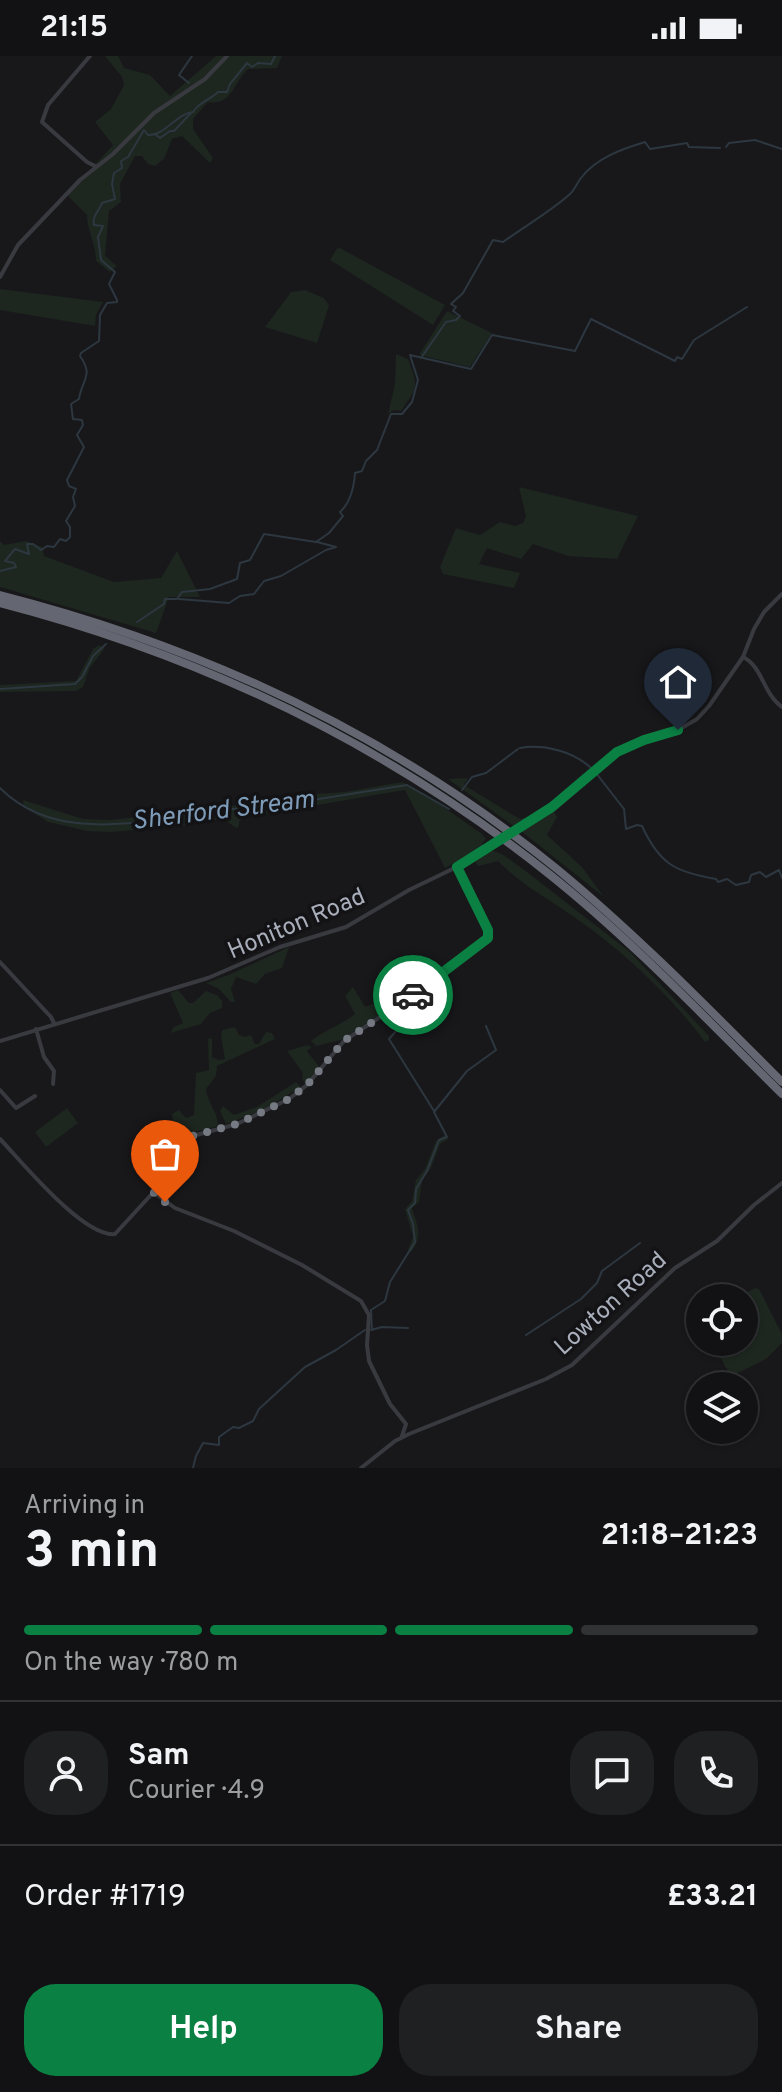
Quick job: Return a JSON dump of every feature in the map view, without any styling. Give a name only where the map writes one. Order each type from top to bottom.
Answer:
[{"type":"highway","points":[[0,595],[133,634],[215,665],[305,707],[419,771],[496,823],[575,884],[641,943],[782,1082]]},
{"type":"highway","points":[[0,603],[130,642],[212,673],[319,723],[414,778],[492,830],[580,899],[674,986],[782,1094]]},
{"type":"street","points":[[90,56],[48,105],[42,120],[44,126],[87,162],[98,165]]},
{"type":"street","points":[[0,277],[18,245],[88,172],[113,154],[154,113],[205,79],[227,56]]},
{"type":"street","points":[[87,162],[88,172]]},
{"type":"street","name":"Honiton Road","points":[[0,1041],[208,978],[280,947],[346,927],[419,884],[457,867],[565,797],[617,752],[678,730],[697,719],[743,657],[758,621],[782,594]]},
{"type":"street","points":[[743,657],[754,665],[770,696],[782,707]]},
{"type":"street","points":[[0,1139],[63,1206],[104,1234],[115,1234],[177,1164],[189,1137],[237,1124],[289,1099],[307,1085],[344,1041],[413,995],[487,939],[488,930],[457,867]]},
{"type":"street","points":[[0,962],[54,1023]]},
{"type":"street","points":[[36,1029],[44,1057],[54,1071],[56,1081]]},
{"type":"street","points":[[0,1090],[14,1108],[20,1107],[32,1096]]},
{"type":"street","name":"Lowton Road","points":[[361,1468],[415,1431],[546,1379],[572,1365],[675,1268],[717,1241],[782,1183]]},
{"type":"street","points":[[153,1192],[175,1208],[224,1226],[302,1265],[361,1301],[369,1315],[369,1361],[390,1404],[406,1427],[415,1431]]},
{"type":"street","points":[[401,1438],[406,1427]]},
{"type":"shaded area","points":[[105,56],[118,56],[124,68],[150,75],[170,96],[216,56],[282,56],[277,68],[248,69],[228,97],[208,102],[193,119],[193,129],[213,158],[210,163],[182,136],[172,139],[164,159],[155,166],[148,164],[142,156],[135,156],[120,184],[121,202],[109,211],[105,256],[117,266],[110,272],[96,261],[87,215],[68,194],[113,145],[95,122],[111,109],[124,85],[122,77]]},
{"type":"shaded area","points":[[338,247],[445,305],[433,325],[330,260]]},
{"type":"shaded area","points":[[0,289],[103,302],[96,315],[95,326],[0,310]]},
{"type":"shaded area","points":[[305,290],[324,298],[329,305],[317,343],[265,327],[291,292]]},
{"type":"shaded area","points":[[447,311],[492,333],[470,367],[419,355]]},
{"type":"shaded area","points":[[396,354],[408,359],[415,386],[401,411],[394,410],[388,414],[395,384]]},
{"type":"shaded area","points":[[519,487],[638,516],[617,559],[568,556],[533,544],[521,559],[487,548],[479,564],[520,573],[514,588],[443,574],[440,567],[456,528],[480,535],[500,522],[515,526],[523,523],[526,516]]},
{"type":"shaded area","points":[[0,541],[4,545],[26,541],[42,547],[44,556],[114,582],[161,578],[177,551],[200,597],[169,597],[156,633],[0,587]]},
{"type":"shaded area","points":[[99,645],[105,648],[89,669],[83,687],[76,691],[0,692],[0,685],[76,681],[93,649]]},
{"type":"shaded area","points":[[468,778],[464,785],[520,819],[535,815],[515,827],[448,779]]},
{"type":"shaded area","points":[[402,782],[425,794],[482,834],[486,839],[482,844],[484,846],[445,868],[405,790],[246,817],[239,821],[236,828],[224,819],[111,832],[87,831],[48,822],[24,807],[23,800],[83,819],[110,820],[345,792]]},
{"type":"shaded area","points":[[553,810],[557,817],[547,835],[582,867],[604,897],[521,831]]},
{"type":"shaded area","points":[[491,850],[523,869],[630,952],[709,1036],[709,1040],[705,1042],[662,991],[595,932],[526,885],[498,861],[478,866],[475,861]]},
{"type":"shaded area","points":[[289,947],[282,968],[265,974],[256,984],[236,977],[231,989],[235,1002],[206,983],[231,974]]},
{"type":"shaded area","points":[[392,966],[396,971],[389,975],[404,999],[341,1040],[316,1046],[311,1041],[355,1014],[345,996],[353,987],[365,1007],[387,998],[376,979],[383,969]]},
{"type":"shaded area","points":[[178,990],[189,1003],[206,991],[217,995],[222,1001],[222,1008],[210,1013],[201,1024],[170,1033],[183,1023],[170,993]]},
{"type":"shaded area","points":[[235,1027],[239,1035],[251,1035],[255,1044],[259,1044],[266,1032],[272,1033],[275,1039],[217,1066],[216,1076],[206,1089],[218,1126],[191,1133],[184,1140],[183,1126],[173,1125],[172,1114],[179,1110],[186,1118],[194,1115],[196,1073],[209,1070],[208,1039],[212,1038],[212,1057],[225,1059],[222,1030]]},
{"type":"shaded area","points":[[307,1045],[312,1047],[307,1051],[320,1068],[305,1084],[303,1073],[287,1051]]},
{"type":"shaded area","points":[[296,1082],[301,1087],[265,1109],[226,1124],[220,1111],[223,1106],[234,1115],[257,1107]]},
{"type":"shaded area","points":[[67,1108],[78,1123],[46,1147],[35,1132]]},
{"type":"shaded area","points":[[445,1135],[448,1139],[440,1144],[431,1168],[422,1180],[419,1202],[412,1208],[418,1235],[411,1252],[408,1250],[413,1236],[405,1209],[412,1201],[416,1180],[425,1169],[436,1141]]},
{"type":"shaded area","points":[[759,1289],[782,1334],[782,1343],[766,1359],[740,1372],[727,1370],[720,1356],[758,1356]]},
{"type":"waterway","points":[[189,83],[179,75],[192,56]]},
{"type":"waterway","name":"Sherford Stream","points":[[0,571],[16,567],[14,563],[5,561],[15,549],[29,554],[27,544],[41,550],[47,546],[54,547],[60,539],[66,541],[70,537],[70,527],[66,521],[75,506],[73,497],[76,489],[69,486],[67,480],[84,447],[77,435],[83,425],[82,420],[73,419],[71,404],[79,399],[87,373],[80,356],[99,341],[100,315],[107,303],[117,302],[109,284],[115,272],[101,260],[98,237],[103,226],[94,225],[102,203],[115,199],[112,184],[114,173],[122,168],[121,161],[128,157],[144,130],[148,135],[160,132],[218,92],[227,92],[247,63],[252,67],[258,63],[271,64],[275,56]]},
{"type":"waterway","points":[[156,135],[160,138],[174,131],[191,113]]},
{"type":"waterway","points":[[726,147],[729,143],[755,140],[782,149]]},
{"type":"waterway","points":[[421,358],[446,322],[460,316],[453,311],[456,307],[451,304],[463,293],[493,240],[503,242],[554,207],[570,194],[594,165],[619,151],[645,142],[650,149],[687,143],[689,147],[720,148]]},
{"type":"waterway","points":[[137,622],[164,604],[165,599],[177,599],[182,592],[210,589],[237,579],[240,563],[250,560],[264,534],[316,542],[329,533],[343,516],[340,512],[351,494],[355,473],[362,471],[366,461],[377,450],[391,414],[402,414],[412,402],[418,380],[410,355],[471,369],[492,335],[575,351],[591,319],[675,361],[677,357],[682,359],[694,340],[747,307]]},
{"type":"waterway","points":[[179,599],[229,603],[240,596],[254,594],[264,581],[281,576],[336,547],[317,542]]},
{"type":"waterway","points":[[0,689],[75,684],[93,656],[106,644]]},
{"type":"waterway","name":"Sherford Stream","points":[[520,748],[558,750],[592,769]]},
{"type":"waterway","name":"Sherford Stream","points":[[462,790],[472,777],[486,773],[518,749]]},
{"type":"waterway","points":[[596,773],[624,809],[626,829],[642,826],[656,850],[671,864],[718,882],[727,879],[736,885],[749,882],[751,875],[760,872],[766,877],[779,870],[782,878]]},
{"type":"waterway","name":"Sherford Stream","points":[[0,788],[39,814],[82,824],[151,821],[407,785],[449,809]]},
{"type":"waterway","points":[[404,1022],[389,1039],[434,1111]]},
{"type":"waterway","points":[[372,1330],[371,1310],[385,1301],[390,1282],[415,1242],[408,1210],[415,1203],[416,1189],[439,1140],[447,1137],[434,1112],[467,1071],[496,1050],[486,1026]]},
{"type":"waterway","points":[[526,1335],[581,1299],[597,1283],[602,1271],[640,1243]]},
{"type":"waterway","points":[[371,1330],[382,1327],[408,1328]]},
{"type":"waterway","points":[[193,1468],[203,1443],[219,1445],[219,1437],[233,1427],[239,1428],[253,1421],[259,1409],[305,1367],[365,1330]]},
{"type":"way so far","points":[[165,1202],[153,1192],[172,1172],[189,1137],[237,1124],[289,1099],[307,1085],[344,1041],[413,995]]},
{"type":"route","points":[[413,995],[488,938],[488,930],[457,867],[552,807],[617,752],[678,730]]}]
